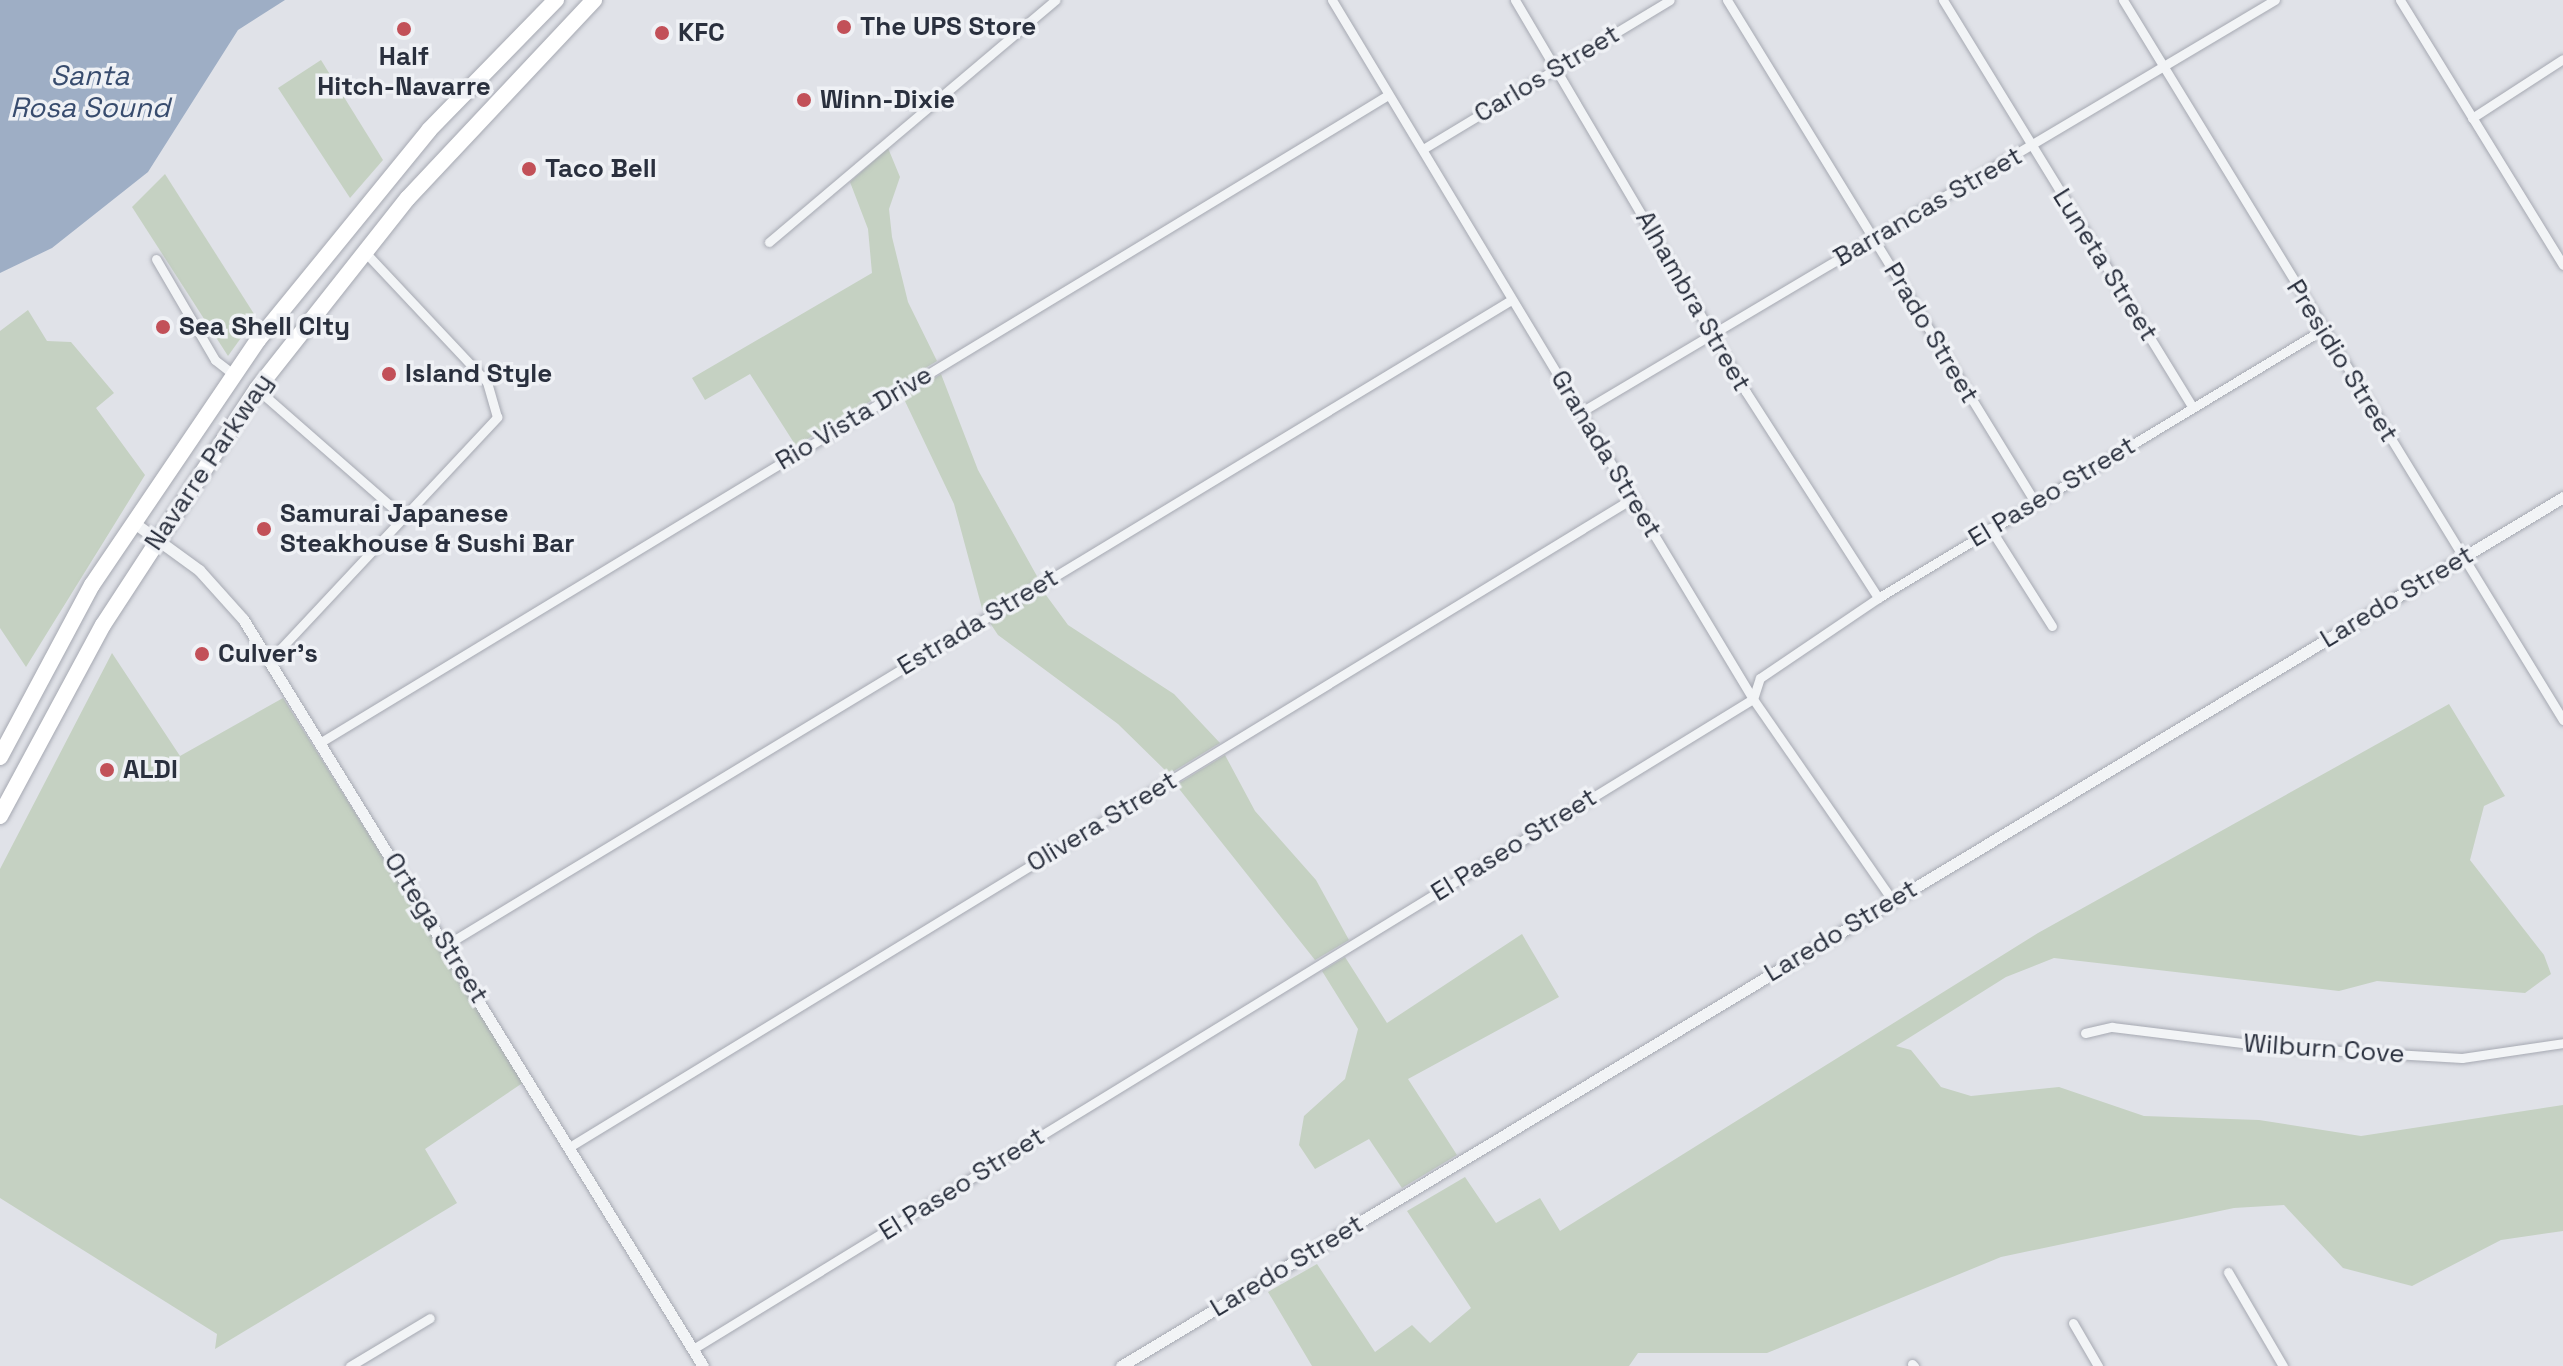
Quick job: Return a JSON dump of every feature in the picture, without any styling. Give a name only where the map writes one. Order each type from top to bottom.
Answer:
[{"type":"highway","name":"Navarre Parkway","points":[[0,757],[133,522],[233,374],[351,221],[472,84],[556,0]]},
{"type":"highway","name":"Navarre Parkway","points":[[0,816],[158,536],[257,389],[363,250],[517,76],[594,0]]},
{"type":"highway","points":[[509,46],[517,76]]},
{"type":"highway","points":[[472,84],[479,96],[477,120]]},
{"type":"street","name":"Granada Street","points":[[1332,0],[1753,699],[1892,900]]},
{"type":"street","name":"Alhambra Street","points":[[1515,0],[1712,332],[1878,598]]},
{"type":"street","name":"Carlos Street","points":[[1423,149],[1670,0]]},
{"type":"street","name":"Prado Street","points":[[1727,0],[2035,502]]},
{"type":"street","name":"Luneta Street","points":[[1943,0],[2192,407]]},
{"type":"street","name":"Presidio Street","points":[[2123,0],[2563,720]]},
{"type":"street","name":"Barrancas Street","points":[[1581,412],[2275,0]]},
{"type":"street","points":[[2400,0],[2563,265]]},
{"type":"street","points":[[769,242],[1048,2]]},
{"type":"street","points":[[2472,118],[2563,59]]},
{"type":"street","name":"Rio Vista Drive","points":[[321,742],[1388,95]]},
{"type":"street","points":[[270,660],[402,516],[483,438],[496,403],[487,382],[363,250]]},
{"type":"street","points":[[156,259],[215,360],[233,374]]},
{"type":"street","name":"Estrada Street","points":[[446,945],[1511,300]]},
{"type":"street","name":"El Paseo Street","points":[[693,1349],[1753,699],[1760,678],[1878,598],[2322,330]]},
{"type":"street","points":[[257,389],[402,516]]},
{"type":"street","name":"Laredo Street","points":[[1121,1366],[2563,497]]},
{"type":"street","name":"Olivera Street","points":[[571,1146],[1633,498]]},
{"type":"street","name":"Ortega Street","points":[[133,522],[158,536],[218,588],[270,660],[571,1146],[703,1366]]},
{"type":"street","points":[[1990,528],[2052,626]]},
{"type":"street","name":"Wilburn Cove","points":[[2085,1033],[2112,1027],[2462,1058],[2563,1043]]},
{"type":"street","points":[[2228,1272],[2283,1366]]},
{"type":"street","points":[[350,1366],[430,1318]]},
{"type":"street","points":[[2073,1323],[2098,1366]]},
{"type":"green space","points":[[321,60],[383,160],[350,198],[278,88]]},
{"type":"green space","points":[[888,148],[900,177],[889,209],[892,237],[908,302],[937,361],[796,446],[750,374],[705,400],[692,378],[872,273],[868,229],[850,182]]},
{"type":"green space","points":[[165,174],[256,317],[228,356],[132,207]]},
{"type":"green space","points":[[28,310],[47,341],[71,342],[114,393],[96,408],[145,475],[26,667],[0,628],[0,331]]},
{"type":"green space","points":[[941,374],[978,470],[1038,578],[983,612],[954,504],[903,397]]},
{"type":"green space","points":[[1043,591],[1068,625],[1174,694],[1220,743],[1169,774],[1118,724],[998,635],[990,623]]},
{"type":"green space","points":[[112,653],[180,756],[283,698],[524,1082],[425,1149],[457,1203],[215,1349],[217,1334],[0,1198],[0,869]]},
{"type":"green space","points":[[2449,704],[2505,796],[2484,806],[2470,860],[2544,955],[2551,974],[2525,993],[2377,981],[2339,991],[2054,958],[2006,977],[1896,1046],[1911,1050],[1941,1087],[1971,1096],[2059,1087],[2144,1116],[2259,1120],[2361,1136],[2563,1105],[2563,1231],[2501,1240],[2412,1286],[2343,1268],[2284,1205],[2234,1208],[2001,1257],[1767,1353],[1638,1353],[1629,1366],[1312,1366],[1268,1292],[1317,1264],[1375,1352],[1412,1325],[1430,1343],[1471,1308],[1407,1211],[1465,1177],[1496,1223],[1540,1198],[1560,1231],[2038,933]]},
{"type":"green space","points":[[1225,755],[1255,811],[1316,880],[1349,940],[1315,960],[1176,785]]},
{"type":"green space","points":[[1522,934],[1559,997],[1408,1079],[1457,1155],[1402,1188],[1369,1139],[1315,1169],[1299,1145],[1304,1116],[1345,1079],[1358,1029],[1322,971],[1345,957],[1387,1023]]},
{"type":"water","name":"Santa Rosa Sound","points":[[0,0],[285,0],[238,30],[148,172],[52,248],[0,273]]},
{"type":"place","name":"The UPS Store","points":[[844,27]]},
{"type":"place","name":"Half Hitch-Navarre","points":[[404,29]]},
{"type":"place","name":"KFC","points":[[662,33]]},
{"type":"place","name":"Winn-Dixie","points":[[804,100]]},
{"type":"place","name":"Taco Bell","points":[[529,169]]},
{"type":"place","name":"Sea Shell CIty","points":[[163,327]]},
{"type":"place","name":"Island Style","points":[[389,374]]},
{"type":"place","name":"Samurai Japanese Steakhouse & Sushi Bar","points":[[264,529]]},
{"type":"place","name":"Culver's","points":[[202,654]]},
{"type":"place","name":"ALDI","points":[[107,770]]}]
